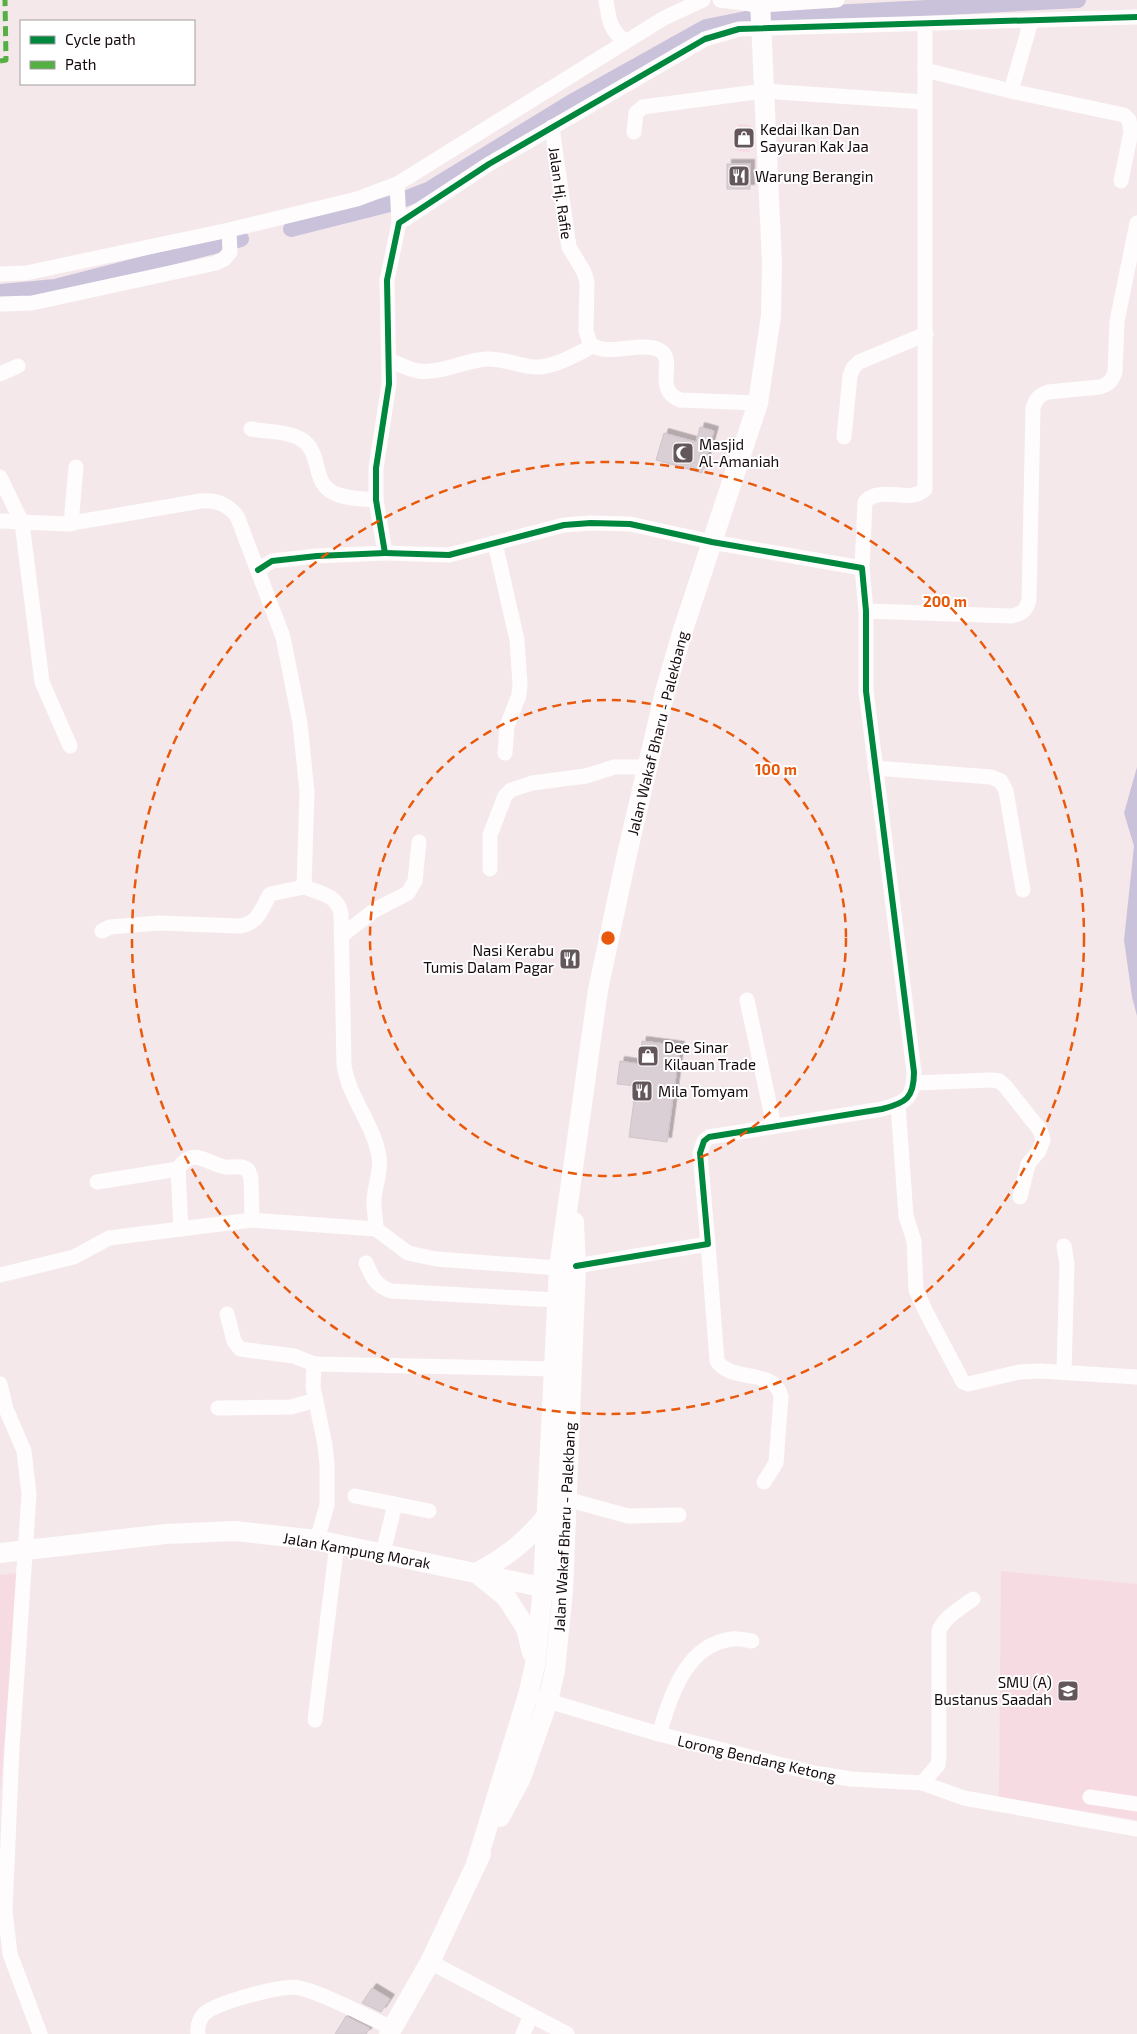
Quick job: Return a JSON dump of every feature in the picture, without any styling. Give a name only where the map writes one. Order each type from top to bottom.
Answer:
[{"type":"main road","name":"Jalan Wakaf Bharu - Palekbang","points":[[390,2031],[430,1962],[476,1864],[521,1778],[548,1701],[555,1670],[563,1591],[566,1499],[567,1267],[571,1173],[598,990],[627,854],[667,683],[758,403],[771,316],[772,264],[760,2]]},
{"type":"main road","name":"Jalan Wakaf Bharu - Palekbang","points":[[476,1864],[528,1695],[535,1665],[543,1587],[556,1300],[567,1267]]},
{"type":"main road","points":[[535,1665],[526,1628],[506,1596],[476,1573],[503,1559],[527,1539],[547,1516]]},
{"type":"main road","name":"Jalan Kampung Morak","points":[[0,1553],[203,1531],[235,1531],[317,1540],[563,1591]]},
{"type":"street","points":[[606,0],[609,23],[614,32],[625,42]]},
{"type":"street","points":[[0,274],[26,272],[229,230],[357,200],[397,188],[625,42],[664,18],[702,0]]},
{"type":"street","points":[[720,0],[760,2],[837,0]]},
{"type":"street","points":[[399,223],[488,164],[705,38],[738,28],[760,29],[1137,18]]},
{"type":"street","points":[[1012,91],[1031,21]]},
{"type":"street","points":[[764,1482],[776,1463],[782,1397],[780,1391],[772,1382],[725,1369],[717,1361],[700,1153],[704,1141],[714,1135],[882,1109],[898,1104],[908,1097],[914,1083],[866,691],[866,611],[862,568],[865,502],[869,497],[876,495],[913,495],[920,494],[925,489],[925,24]]},
{"type":"street","points":[[925,70],[1124,115],[1129,120],[1132,132],[1121,181]]},
{"type":"street","points":[[634,132],[636,113],[643,107],[764,91],[925,102]]},
{"type":"street","name":"Jalan Hj. Rafie","points":[[552,127],[569,247],[584,272],[587,282],[586,331],[588,340],[593,346]]},
{"type":"street","points":[[384,553],[376,500],[376,468],[389,384],[388,280],[398,236],[397,188]]},
{"type":"street","points":[[866,611],[1012,616],[1020,615],[1026,609],[1029,600],[1033,408],[1035,400],[1040,395],[1048,392],[1100,387],[1107,385],[1112,379],[1115,372],[1117,321],[1137,223]]},
{"type":"street","points":[[0,304],[32,302],[216,263],[227,256],[230,247],[229,230]]},
{"type":"street","points":[[844,437],[850,376],[853,368],[859,362],[926,334]]},
{"type":"street","points":[[388,360],[417,371],[438,371],[478,360],[494,359],[535,367],[563,360],[593,346],[600,349],[651,348],[660,350],[666,358],[667,391],[672,397],[680,400],[758,403]]},
{"type":"street","points":[[0,374],[18,366]]},
{"type":"street","points":[[251,429],[296,437],[311,449],[316,457],[321,483],[329,490],[345,496],[376,500]]},
{"type":"street","points":[[71,524],[76,467]]},
{"type":"street","points":[[0,477],[22,523],[42,682],[70,746]]},
{"type":"street","points":[[0,521],[71,524],[201,500],[212,500],[231,508],[237,516],[283,637],[300,723],[307,792],[304,887]]},
{"type":"street","points":[[258,570],[272,561],[317,556],[384,553],[448,555],[564,525],[591,523],[630,524],[712,542],[862,568]]},
{"type":"street","points":[[495,543],[517,640],[520,684],[506,729],[505,753]]},
{"type":"street","points":[[490,870],[490,835],[505,796],[511,790],[532,783],[586,776],[614,767],[648,767]]},
{"type":"street","points":[[875,768],[991,777],[1001,781],[1006,791],[1022,890]]},
{"type":"street","points":[[341,936],[374,910],[408,893],[414,881],[419,842]]},
{"type":"street","points":[[102,931],[110,927],[158,923],[247,925],[259,916],[270,894],[304,887],[337,902],[341,913],[344,1065],[350,1088],[372,1131],[380,1157],[380,1170],[374,1201],[376,1229]]},
{"type":"street","points":[[747,1000],[774,1126]]},
{"type":"street","points":[[914,1083],[992,1080],[999,1081],[1005,1086],[1040,1130],[1043,1140],[1039,1150],[1028,1164],[1020,1197]]},
{"type":"street","points":[[898,1104],[907,1218],[914,1241],[916,1290],[963,1382],[968,1384],[1019,1372],[1064,1371],[1137,1377]]},
{"type":"street","points":[[181,1229],[178,1169],[185,1160],[193,1158],[204,1158],[222,1166],[240,1166],[248,1170],[251,1178],[252,1220]]},
{"type":"street","points":[[97,1182],[178,1169]]},
{"type":"street","points":[[0,1275],[74,1257],[107,1238],[252,1220],[376,1229],[408,1253],[436,1259],[567,1267],[708,1244]]},
{"type":"street","points":[[1064,1246],[1067,1264],[1064,1371]]},
{"type":"street","points":[[366,1263],[372,1278],[381,1288],[391,1291],[556,1300]]},
{"type":"street","points":[[227,1314],[234,1341],[240,1349],[294,1356],[314,1364],[554,1369]]},
{"type":"street","points":[[314,1364],[313,1387],[325,1444],[327,1492],[327,1505],[317,1540]]},
{"type":"street","points":[[0,1384],[6,1408],[24,1451],[29,1494],[6,1750],[4,1911],[10,1954],[40,2034]]},
{"type":"street","points":[[218,1408],[291,1407],[316,1400]]},
{"type":"street","points":[[355,1496],[428,1511]]},
{"type":"street","points":[[566,1499],[628,1516],[679,1515]]},
{"type":"street","points":[[383,1553],[395,1504]]},
{"type":"street","points":[[315,1720],[337,1544]]},
{"type":"street","points":[[922,1784],[938,1765],[939,1758],[939,1631],[943,1623],[972,1599]]},
{"type":"street","points":[[658,1734],[670,1697],[680,1675],[697,1656],[713,1645],[733,1639],[752,1641]]},
{"type":"street","name":"Lorong Bendang Ketong","points":[[528,1695],[658,1734],[814,1774],[851,1779],[922,1784],[964,1798],[1137,1829]]},
{"type":"street","points":[[1090,1797],[1137,1804]]},
{"type":"street","points":[[430,1962],[567,2034]]},
{"type":"street","points":[[198,2034],[197,2025],[204,2014],[216,2007],[287,1987],[309,1991],[390,2031]]},
{"type":"street","points":[[523,2034],[531,2015]]},
{"type":"shaded area","name":"Kedai Ikan Dan Sayuran Kak Jaa","points":[[738,124],[751,125],[750,152],[737,151]]},
{"type":"shaded area","points":[[1137,767],[1137,1016],[1132,997],[1124,940],[1134,846],[1124,813]]},
{"type":"shaded area","name":"SMU (A) Bustanus Saadah","points":[[1001,1571],[1137,1584],[1137,1820],[999,1797]]},
{"type":"shaded area","points":[[17,1573],[18,1585],[0,1793],[0,1575]]},
{"type":"building","name":"Warung Berangin","points":[[727,164],[750,164],[750,189],[727,189]]},
{"type":"building","name":"Masjid Al-Amaniah","points":[[700,427],[714,431],[702,473],[656,460],[664,433],[696,442]]},
{"type":"building","points":[[642,1041],[680,1046],[667,1142],[629,1137],[636,1086],[617,1084],[620,1061],[639,1064]]},
{"type":"building","points":[[372,1988],[390,1999],[381,2012],[362,2003]]},
{"type":"building","points":[[346,2016],[370,2028],[366,2034],[335,2034]]},
{"type":"waterway","points":[[775,16],[1078,0]]},
{"type":"waterway","points":[[291,229],[394,203],[428,190],[570,103],[706,27],[746,19]]},
{"type":"waterway","points":[[0,292],[55,287],[241,239]]},
{"type":"marked path","points":[[0,61],[6,60],[5,0]]},
{"type":"cycle path","points":[[258,570],[272,561],[317,556],[385,553],[376,500],[376,468],[389,384],[387,280],[399,223],[489,164],[705,39],[739,29],[1137,17]]},
{"type":"cycle path","points":[[385,553],[449,555],[564,525],[591,523],[630,524],[712,542],[862,568],[866,611],[866,691],[914,1072],[914,1081],[910,1094],[903,1102],[882,1109],[709,1137],[704,1141],[700,1153],[708,1244],[576,1266]]},
{"type":"place","name":"Kedai Ikan Dan Sayuran Kak Jaa","points":[[744,138]]},
{"type":"place","name":"Warung Berangin","points":[[739,176]]},
{"type":"place","name":"Masjid Al-Amaniah","points":[[683,453]]},
{"type":"place","name":"Nasi Kerabu Tumis Dalam Pagar","points":[[570,959]]},
{"type":"place","name":"Dee Sinar Kilauan Trade","points":[[648,1056]]},
{"type":"place","name":"Mila Tomyam","points":[[642,1091]]},
{"type":"place","name":"SMU (A) Bustanus Saadah","points":[[1068,1691]]}]
